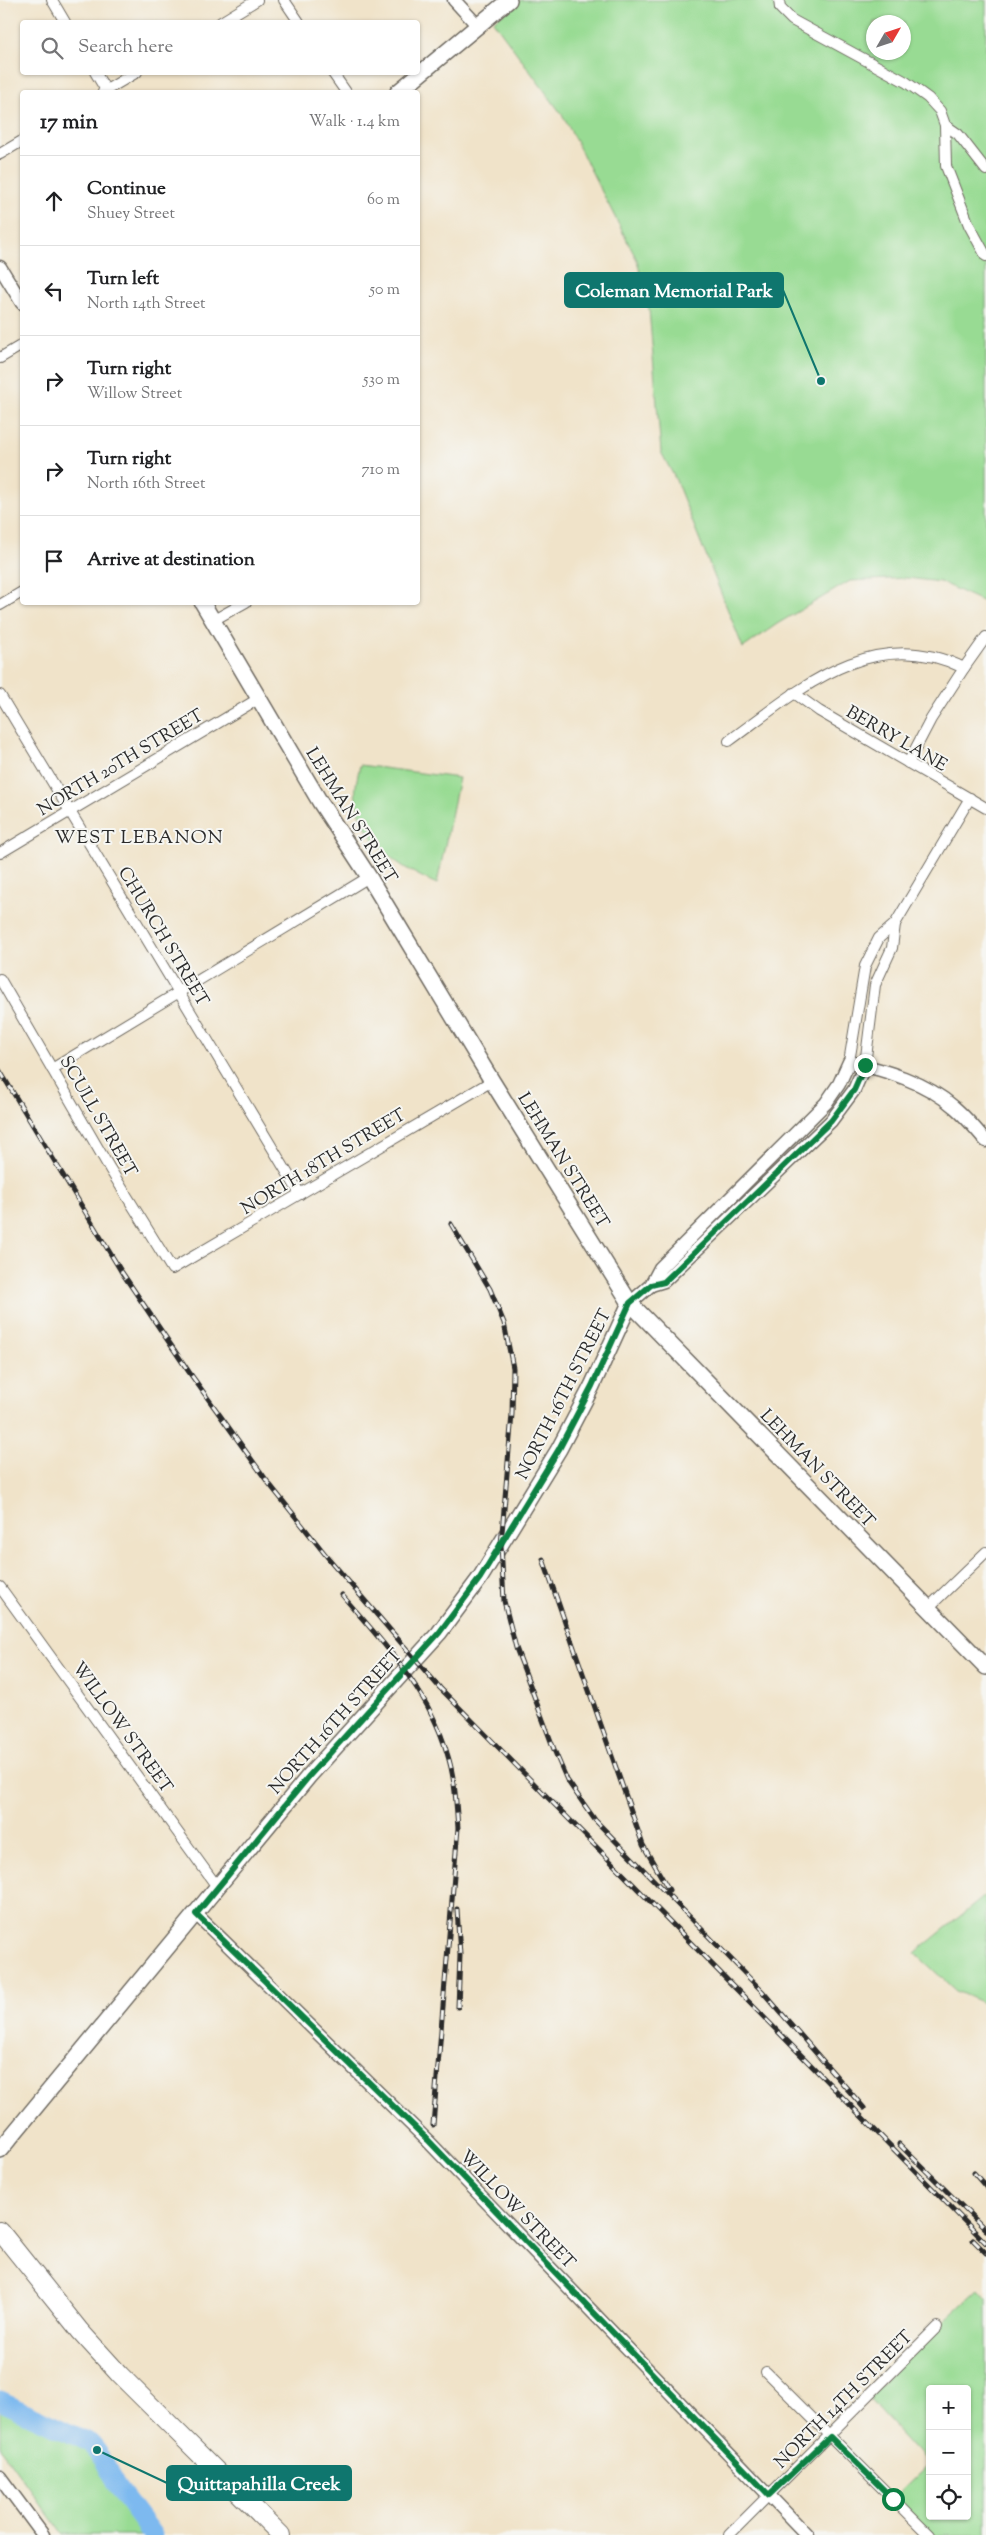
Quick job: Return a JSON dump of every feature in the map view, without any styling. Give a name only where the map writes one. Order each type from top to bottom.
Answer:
[{"type":"highway","points":[[0,2231],[80,2331],[120,2375],[281,2535]]},
{"type":"main road","points":[[420,74],[509,0]]},
{"type":"main road","points":[[400,90],[419,75]]},
{"type":"main road","name":"LEHMAN STREET","points":[[204,605],[320,802],[369,877],[492,1081],[630,1303],[986,1666]]},
{"type":"main road","name":"NORTH 16TH STREET","points":[[0,2150],[309,1776],[439,1633],[480,1578],[559,1449],[592,1386],[630,1303]]},
{"type":"street","points":[[52,0],[64,20]]},
{"type":"street","points":[[224,20],[257,0]]},
{"type":"street","points":[[284,0],[298,20]]},
{"type":"street","points":[[454,0],[478,26]]},
{"type":"street","points":[[779,0],[780,8],[792,20],[890,72],[918,91],[940,111],[945,125],[946,166],[969,226],[986,256]]},
{"type":"street","points":[[96,75],[104,90]]},
{"type":"street","points":[[108,90],[132,75]]},
{"type":"street","points":[[334,75],[345,90]]},
{"type":"street","points":[[945,125],[958,134],[986,170]]},
{"type":"street","points":[[0,154],[20,142]]},
{"type":"street","points":[[0,268],[20,300]]},
{"type":"street","points":[[0,358],[20,346]]},
{"type":"street","points":[[0,605],[20,593]]},
{"type":"street","points":[[212,621],[241,605]]},
{"type":"street","points":[[908,763],[931,719],[986,637]]},
{"type":"street","points":[[729,741],[794,693],[840,666],[875,656],[928,655],[947,660],[964,668]]},
{"type":"street","name":"BERRY LANE","points":[[794,693],[820,711],[986,808]]},
{"type":"street","name":"CHURCH STREET","points":[[0,695],[300,1194]]},
{"type":"street","name":"NORTH 20TH STREET","points":[[0,853],[69,810],[258,699]]},
{"type":"street","name":"NORTH 16TH STREET","points":[[630,1303],[651,1285],[660,1268],[826,1103],[839,1084],[849,1062],[865,966],[878,938],[895,924],[970,798]]},
{"type":"street","points":[[52,1069],[369,877]]},
{"type":"street","name":"NORTH 16TH STREET","points":[[651,1285],[664,1282],[831,1121],[854,1090],[865,1065],[875,985],[892,948],[895,924]]},
{"type":"street","name":"SCULL STREET","points":[[0,979],[172,1269]]},
{"type":"street","points":[[849,1062],[865,1065],[934,1092],[955,1107],[986,1141]]},
{"type":"street","name":"NORTH 18TH STREET","points":[[172,1269],[492,1081]]},
{"type":"street","points":[[928,1608],[986,1552]]},
{"type":"street","name":"WILLOW STREET","points":[[0,1587],[218,1888]]},
{"type":"street","name":"WILLOW STREET","points":[[196,1914],[428,2140],[807,2535]]},
{"type":"street","name":"NORTH 14TH STREET","points":[[729,2535],[830,2437],[938,2327]]},
{"type":"street","points":[[766,2372],[929,2535]]},
{"type":"street","points":[[0,2477],[43,2535]]},
{"type":"green space","points":[[521,0],[986,0],[986,603],[940,582],[907,578],[850,581],[777,624],[743,648],[675,478],[661,452],[649,309],[637,260],[563,116],[493,21]]},
{"type":"green space","points":[[360,765],[459,778],[437,884],[397,862],[375,842],[360,815],[356,799],[356,782]]},
{"type":"green space","points":[[986,1895],[986,2004],[956,1991],[915,1953]]},
{"type":"green space","points":[[978,2290],[986,2299],[986,2535],[929,2535],[893,2499],[926,2467],[926,2520],[971,2520],[971,2385],[926,2385],[926,2461],[868,2398],[937,2327]]},
{"type":"green space","points":[[0,2408],[82,2444],[91,2451],[114,2492],[145,2535],[63,2535],[0,2448]]},
{"type":"waterway","points":[[0,2401],[91,2443],[97,2450],[118,2488],[153,2535]]},
{"type":"railway","points":[[0,1071],[121,1271],[189,1372],[267,1481],[329,1559],[440,1688],[986,2243]]},
{"type":"railway","points":[[451,1224],[490,1289],[504,1323],[513,1368],[512,1414],[501,1545],[504,1601],[516,1648],[567,1780],[595,1820],[762,1991],[864,2108]]},
{"type":"railway","points":[[543,1559],[643,1845],[669,1890]]},
{"type":"railway","points":[[342,1595],[388,1649],[417,1688],[439,1730],[450,1762],[456,1799],[458,1828],[433,2125]]},
{"type":"railway","points":[[457,1909],[460,1955],[458,2007]]},
{"type":"railway","points":[[899,2144],[986,2230]]},
{"type":"railway","points":[[974,2173],[986,2187]]},
{"type":"railway","points":[[973,2240],[986,2253]]},
{"type":"place","name":"Coleman Memorial Park","points":[[821,381]]},
{"type":"place","name":"Quittapahilla Creek","points":[[97,2450]]},
{"type":"district","name":"WEST LEBANON","points":[[139,836]]},
{"type":"route","points":[[865,1065],[854,1090],[831,1121],[664,1282],[651,1285],[630,1303],[592,1386],[559,1449],[480,1578],[439,1633],[309,1776],[196,1914],[428,2140],[769,2495],[830,2437],[893,2499]]}]
